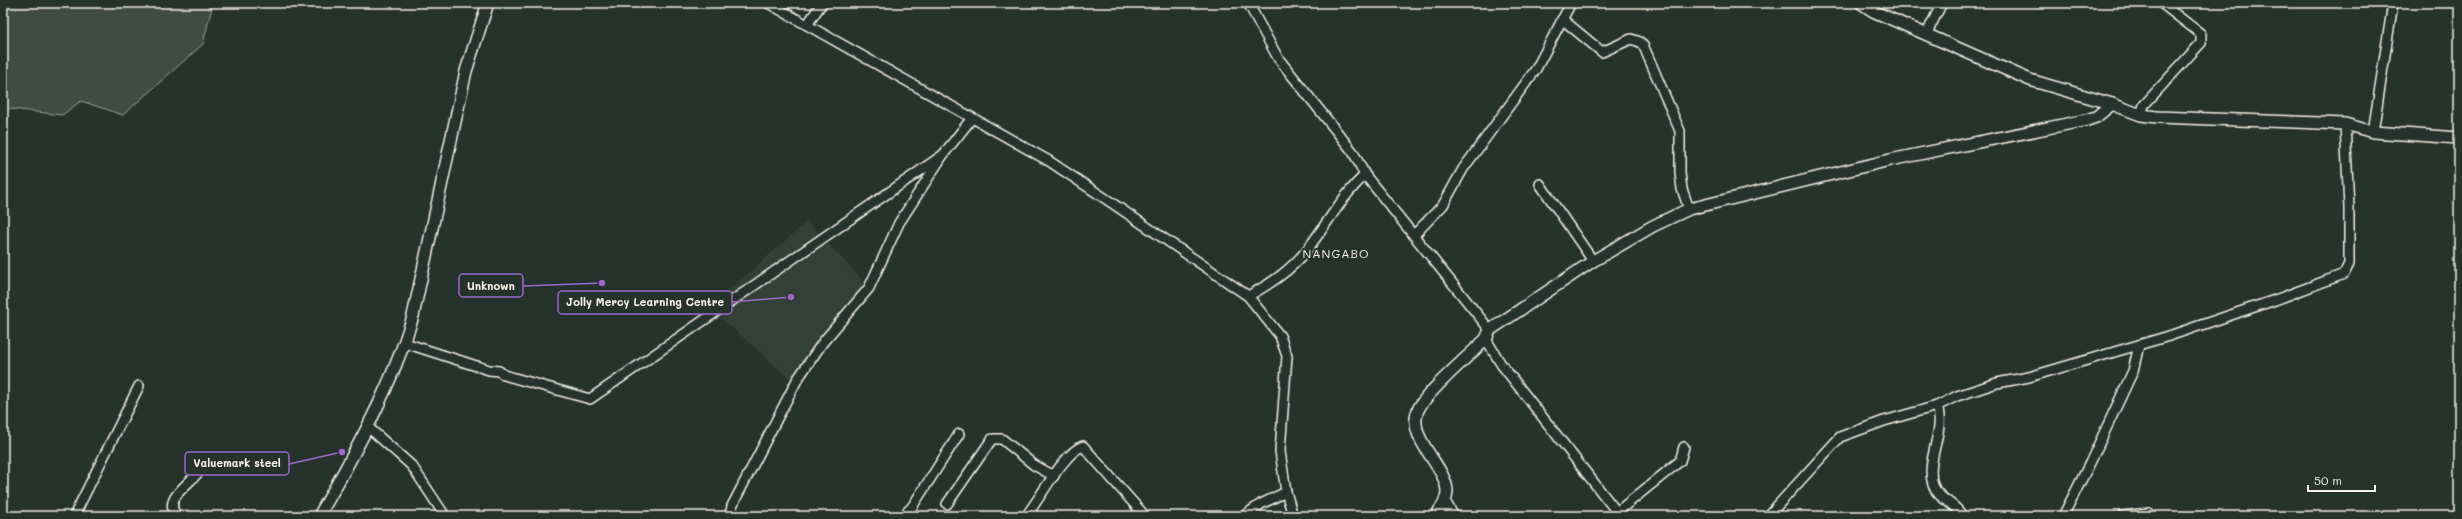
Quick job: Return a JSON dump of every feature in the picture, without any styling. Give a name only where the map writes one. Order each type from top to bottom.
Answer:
[{"type":"street","points":[[319,516],[368,427],[405,343],[413,316],[466,72],[488,3]]},
{"type":"street","points":[[768,3],[1049,161],[1248,296],[1280,336],[1286,348],[1287,356],[1280,451],[1286,492],[1293,516]]},
{"type":"street","points":[[807,25],[822,3]]},
{"type":"street","points":[[1248,3],[1278,58],[1349,147],[1365,175],[1414,235],[1488,334],[1501,364],[1618,514],[1680,461],[1684,447]]},
{"type":"street","points":[[1414,235],[1443,205],[1463,169],[1536,68],[1571,3]]},
{"type":"street","points":[[1861,3],[1873,11],[1926,36],[2030,80],[2112,104],[2141,116],[2250,123],[2345,124],[2373,132],[2459,138]]},
{"type":"street","points":[[1926,36],[1942,3]]},
{"type":"street","points":[[2141,116],[2144,105],[2200,43],[2200,34],[2161,3]]},
{"type":"street","points":[[2373,132],[2393,3]]},
{"type":"street","points":[[1562,19],[1602,52],[1630,40],[1640,42],[1644,47],[1680,131],[1680,174],[1682,189],[1689,209]]},
{"type":"street","points":[[1436,516],[1445,501],[1447,490],[1416,428],[1418,409],[1432,392],[1488,334],[1593,261],[1653,226],[1689,209],[1890,160],[2087,120],[2096,117],[2112,104]]},
{"type":"street","points":[[730,516],[732,506],[797,380],[823,342],[869,288],[899,223],[943,155],[972,118]]},
{"type":"street","points":[[1768,516],[1840,437],[1884,421],[1937,406],[1956,396],[1997,383],[2029,377],[2139,345],[2275,300],[2344,274],[2349,264],[2349,208],[2345,124]]},
{"type":"street","points":[[405,343],[481,368],[498,370],[504,375],[590,399],[943,155]]},
{"type":"street","points":[[1248,296],[1275,281],[1306,251],[1350,190],[1365,175]]},
{"type":"street","points":[[1540,184],[1593,261]]},
{"type":"street","points":[[2063,516],[2090,463],[2133,371],[2139,345]]},
{"type":"street","points":[[74,516],[139,386]]},
{"type":"street","points":[[1937,406],[1940,414],[1932,458],[1933,486],[1940,497],[1958,514]]},
{"type":"street","points":[[368,427],[412,466],[445,516]]},
{"type":"street","points":[[903,516],[912,507],[959,434]]},
{"type":"street","points":[[947,504],[992,440],[1002,440],[1034,465],[1054,476]]},
{"type":"street","points":[[1026,516],[1054,476],[1074,451],[1083,446],[1145,516]]},
{"type":"street","points":[[178,516],[172,510],[171,505],[174,498],[198,474]]},
{"type":"street","points":[[1244,516],[1261,504],[1286,492]]},
{"type":"street","points":[[1445,501],[1454,516]]},
{"type":"street","points":[[2122,516],[2149,513]]},
{"type":"shaded area","points":[[3,3],[213,3],[203,44],[123,115],[81,101],[62,115],[3,108]]},
{"type":"shaded area","points":[[807,221],[868,286],[793,382],[710,308]]},
{"type":"place","name":"Unknown","points":[[602,283]]},
{"type":"place","name":"Jolly Mercy Learning Centre","points":[[791,297]]},
{"type":"place","name":"Valuemark steel","points":[[342,452]]},
{"type":"district","name":"NANGABO","points":[[1336,254]]}]
